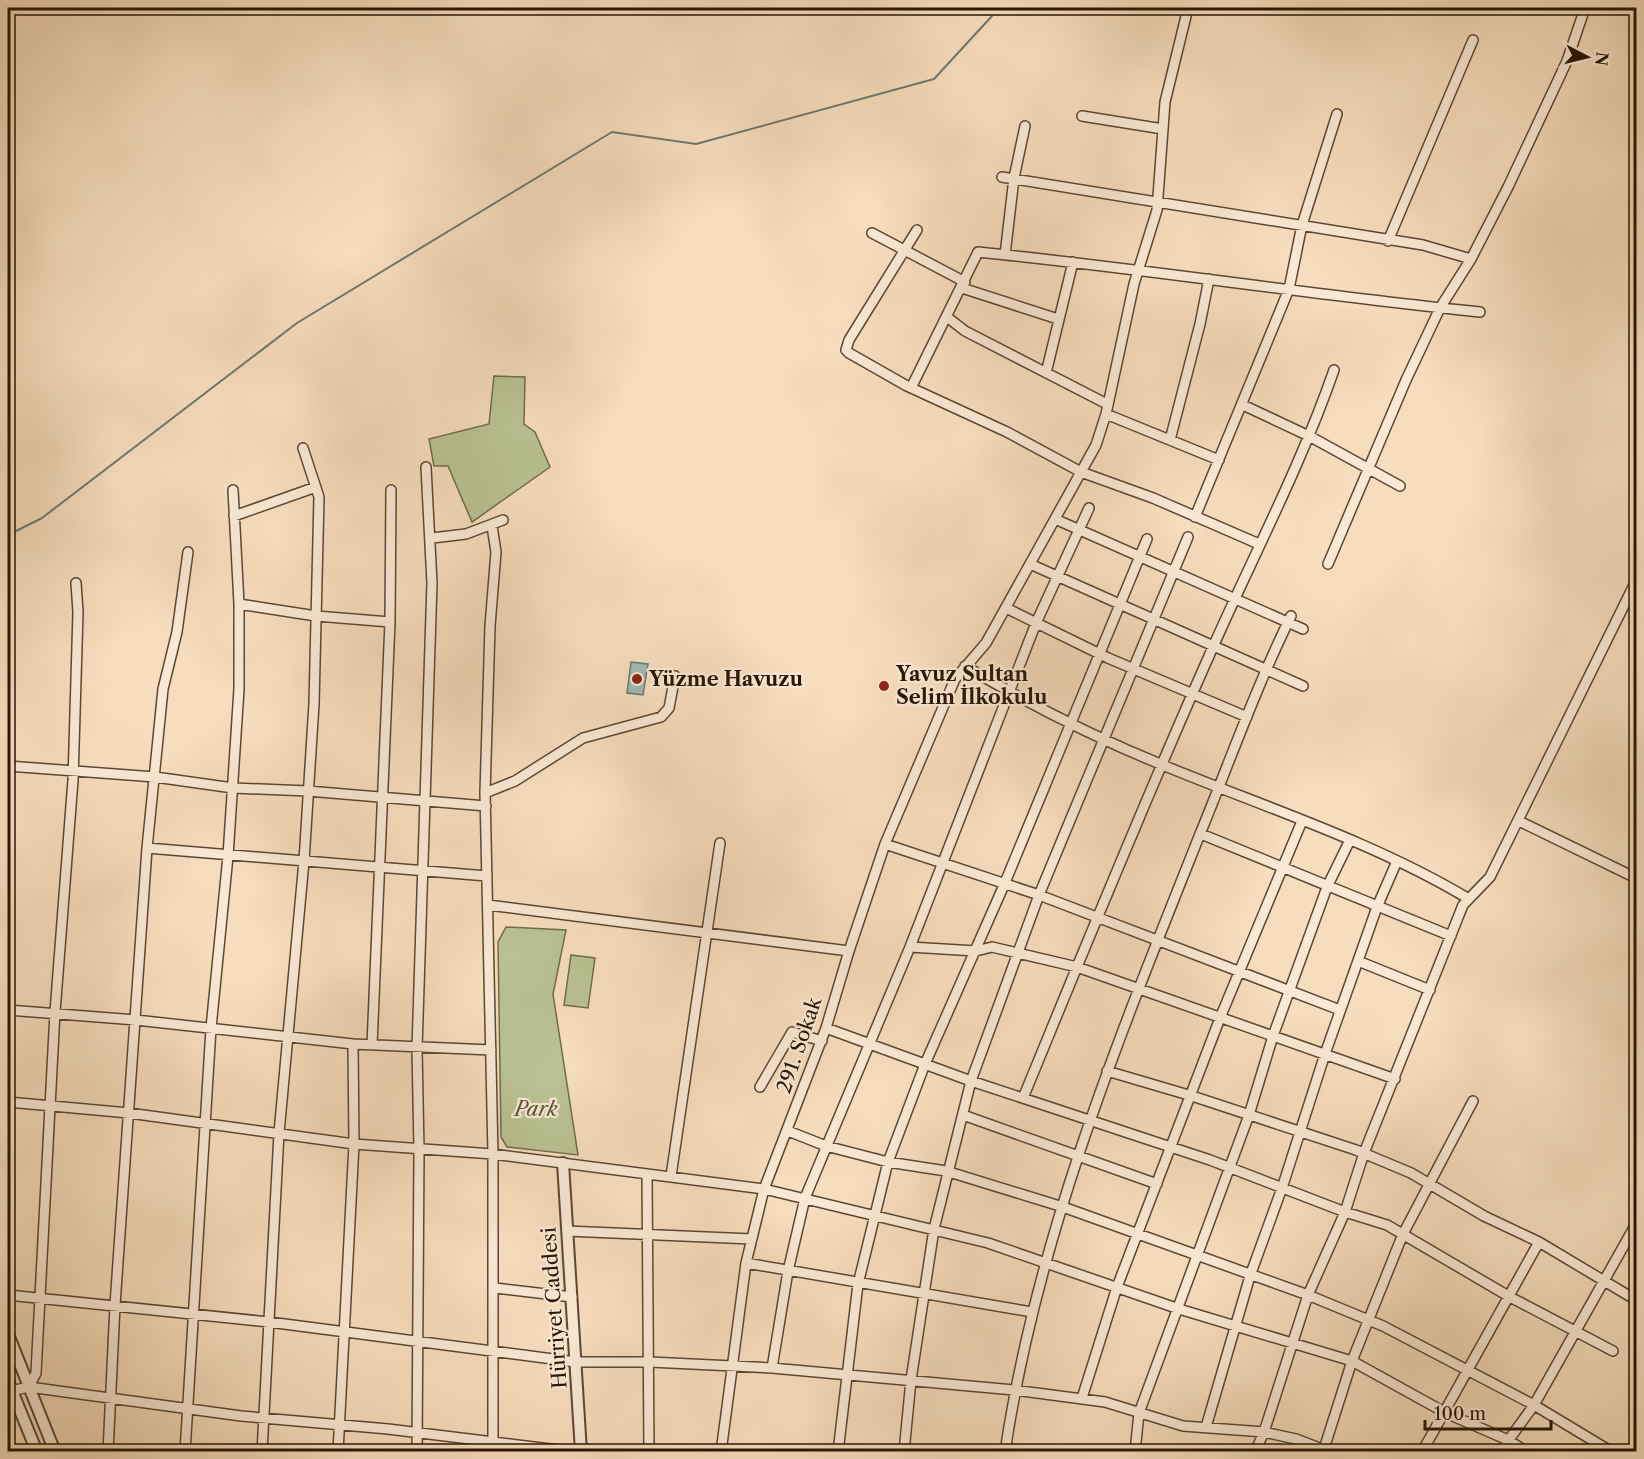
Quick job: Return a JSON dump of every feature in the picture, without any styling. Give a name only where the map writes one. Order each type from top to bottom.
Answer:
[{"type":"street","name":"291. Sokak","points":[[721,1452],[734,1368],[746,1263],[764,1189],[822,1041],[885,844],[955,679],[986,643],[1096,445],[1138,270],[1158,202],[1165,102],[1188,8]]},
{"type":"street","points":[[1328,564],[1366,468],[1440,308],[1471,260],[1567,61],[1585,8]]},
{"type":"street","points":[[1388,241],[1473,40]]},
{"type":"street","points":[[1195,517],[1289,289],[1302,225],[1337,114]]},
{"type":"street","points":[[1082,116],[1163,129]]},
{"type":"street","points":[[1005,255],[1014,178],[1025,126]]},
{"type":"street","points":[[1002,177],[1423,245],[1471,260]]},
{"type":"street","points":[[916,230],[849,340],[846,350],[911,388],[1007,432],[1081,472],[1153,498],[1259,544]]},
{"type":"street","points":[[872,233],[905,249],[963,285],[1058,319]]},
{"type":"street","points":[[911,388],[978,252],[1480,312]]},
{"type":"street","points":[[1046,373],[1073,262]]},
{"type":"street","points":[[1170,440],[1200,324],[1209,279]]},
{"type":"street","points":[[947,317],[965,332],[1046,373],[1106,409],[1170,440],[1219,460]]},
{"type":"street","points":[[1023,1098],[1161,765],[1259,544],[1311,436],[1335,370]]},
{"type":"street","points":[[1243,405],[1311,436],[1400,486]]},
{"type":"street","points":[[262,1452],[279,1133],[290,1037],[314,704],[319,497],[303,448]]},
{"type":"street","points":[[417,1452],[419,1150],[417,1048],[432,538],[426,467]]},
{"type":"street","points":[[234,516],[316,487]]},
{"type":"street","points":[[185,1452],[211,1028],[228,856],[239,689],[239,604],[234,490]]},
{"type":"street","points":[[372,1045],[390,622],[391,490]]},
{"type":"street","points":[[772,1368],[788,1271],[805,1198],[910,947],[1036,623],[1089,508]]},
{"type":"street","points":[[1055,519],[1234,599],[1290,619],[1303,629]]},
{"type":"street","points":[[432,538],[466,534],[503,520]]},
{"type":"street","points":[[492,526],[496,552],[490,626],[485,793],[495,1288],[493,1447]]},
{"type":"street","points":[[904,1452],[911,1380],[934,1229],[946,1171],[971,1082],[1039,895],[1106,740],[1188,537]]},
{"type":"street","points":[[838,1452],[858,1284],[873,1214],[888,1162],[925,1064],[1004,885],[1147,539]]},
{"type":"street","points":[[108,1452],[115,1305],[147,848],[163,689],[177,632],[188,552]]},
{"type":"street","points":[[1030,564],[1303,686]]},
{"type":"street","points":[[1255,1452],[1294,1344],[1308,1295],[1345,1212],[1364,1153],[1462,905],[1490,877],[1636,581]]},
{"type":"street","points":[[29,1387],[36,1373],[55,1012],[73,772],[78,612],[76,583]]},
{"type":"street","points":[[239,604],[316,616],[390,622]]},
{"type":"street","points":[[1006,608],[1100,654],[1247,717]]},
{"type":"street","points":[[1005,1452],[1014,1390],[1044,1262],[1089,1119],[1218,787],[1267,668],[1290,619]]},
{"type":"street","points":[[965,666],[1010,692],[1106,740],[1161,765],[1350,840],[1397,861],[1469,899]]},
{"type":"street","points":[[485,793],[515,781],[583,738],[661,717],[669,708],[675,676]]},
{"type":"street","points":[[8,766],[155,777],[233,788],[308,790],[486,806]]},
{"type":"street","points":[[1082,1398],[1118,1287],[1220,1018],[1302,821]]},
{"type":"street","points":[[1519,821],[1636,878]]},
{"type":"street","points":[[1201,834],[1450,936]]},
{"type":"street","points":[[1135,1452],[1139,1413],[1249,1115],[1290,989],[1328,887],[1350,840]]},
{"type":"street","points":[[671,1176],[720,843]]},
{"type":"street","points":[[885,844],[1039,895],[1156,942],[1239,970],[1340,1010]]},
{"type":"street","points":[[147,848],[380,869],[487,876]]},
{"type":"street","points":[[1206,1426],[1250,1276],[1282,1188],[1325,1054],[1377,907],[1397,861]]},
{"type":"street","points":[[488,905],[849,951]]},
{"type":"street","points":[[910,947],[975,951],[992,948],[1077,967],[1395,1079]]},
{"type":"street","points":[[1358,961],[1430,990]]},
{"type":"street","points":[[8,1010],[55,1012],[353,1044],[491,1050]]},
{"type":"street","points":[[826,1028],[971,1082],[1089,1119],[1345,1212],[1387,1225],[1510,1297],[1613,1351]]},
{"type":"street","points":[[760,1087],[792,1032],[822,1041]]},
{"type":"street","points":[[338,1452],[354,1144],[353,1044]]},
{"type":"street","points":[[1107,1071],[1192,1096],[1364,1153],[1428,1183],[1484,1216],[1539,1242],[1636,1300]]},
{"type":"street","points":[[8,1295],[115,1305],[193,1316],[269,1322],[576,1362],[650,1362],[734,1368],[772,1368],[1014,1390],[1082,1398],[1184,1426],[1264,1432],[1326,1450],[1352,1361],[1403,1234],[1473,1101]]},
{"type":"street","points":[[8,1102],[129,1113],[354,1144],[493,1154],[764,1189],[805,1198],[934,1229],[1044,1262],[1179,1309],[1352,1361],[1446,1413],[1508,1440],[1527,1452]]},
{"type":"street","points":[[963,1115],[1157,1184]]},
{"type":"street","points":[[788,1131],[826,1146],[888,1162],[946,1171],[1063,1207],[1308,1295],[1368,1319],[1469,1371],[1534,1405],[1612,1452]]},
{"type":"street","name":"Hürriyet Caddesi","points":[[563,1163],[581,1452]]},
{"type":"street","points":[[647,1174],[649,1452]]},
{"type":"street","points":[[1500,1452],[1534,1405],[1636,1224]]},
{"type":"street","points":[[567,1231],[752,1239]]},
{"type":"street","points":[[1422,1452],[1446,1413],[1539,1242]]},
{"type":"street","points":[[746,1263],[1032,1312]]},
{"type":"street","points":[[495,1288],[572,1297]]},
{"type":"street","points":[[8,1334],[55,1452]]},
{"type":"street","points":[[37,1452],[9,1386],[264,1418],[417,1433],[493,1447],[574,1452]]},
{"type":"green space","points":[[494,376],[525,377],[524,424],[535,432],[550,467],[472,522],[448,466],[434,466],[429,439],[489,424]]},
{"type":"green space","name":"Park","points":[[506,927],[566,930],[553,994],[578,1155],[507,1147],[501,1137],[498,942]]},
{"type":"green space","points":[[571,955],[595,958],[588,1008],[564,1005]]},
{"type":"water","name":"Yüzme Havuzu","points":[[631,662],[648,664],[643,695],[627,693]]},
{"type":"waterway","points":[[8,535],[42,518],[297,323],[612,132],[696,144],[934,79],[992,16],[995,8]]},
{"type":"place","name":"Yüzme Havuzu","points":[[637,679]]},
{"type":"place","name":"Yavuz Sultan Selim İlkokulu","points":[[884,686]]}]
